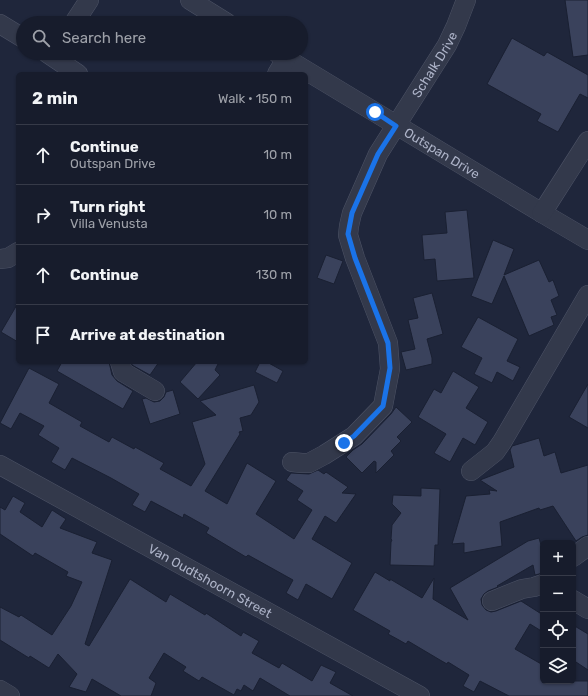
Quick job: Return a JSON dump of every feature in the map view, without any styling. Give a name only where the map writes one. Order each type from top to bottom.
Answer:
[{"type":"street","points":[[79,16],[89,0]]},
{"type":"street","points":[[190,0],[216,16]]},
{"type":"street","name":"Schalk Drive","points":[[292,462],[302,464],[309,463],[324,455],[354,436],[383,406],[390,368],[388,343],[355,258],[348,234],[352,213],[378,154],[447,45],[466,0]]},
{"type":"street","points":[[0,24],[16,34]]},
{"type":"street","points":[[60,60],[75,72]]},
{"type":"street","name":"Outspan Drive","points":[[280,62],[298,72]]},
{"type":"street","name":"Outspan Drive","points":[[308,77],[396,126],[588,240]]},
{"type":"street","points":[[542,213],[588,141]]},
{"type":"street","points":[[0,258],[8,258],[16,253]]},
{"type":"street","points":[[471,471],[495,452],[502,442],[588,295]]},
{"type":"street","points":[[121,364],[123,372],[155,391]]},
{"type":"street","name":"Van Oudtshoorn Street","points":[[0,466],[420,696]]},
{"type":"street","points":[[576,555],[588,546]]},
{"type":"street","points":[[492,601],[522,589],[540,585]]},
{"type":"street","points":[[576,602],[588,609]]},
{"type":"street","points":[[0,690],[10,696]]},
{"type":"building","points":[[565,0],[588,0],[588,55],[573,57]]},
{"type":"building","points":[[512,38],[544,56],[547,52],[588,75],[588,98],[580,94],[558,132],[537,121],[541,114],[487,84]]},
{"type":"building","points":[[467,210],[474,278],[437,281],[435,259],[424,260],[422,235],[447,233],[445,212]]},
{"type":"building","points":[[493,240],[514,249],[504,275],[539,260],[549,282],[553,280],[559,296],[551,300],[557,315],[551,317],[554,325],[529,336],[504,276],[492,304],[471,296]]},
{"type":"building","points":[[326,255],[343,261],[334,284],[317,278]]},
{"type":"building","points":[[432,293],[443,334],[427,339],[432,364],[406,370],[401,352],[415,349],[408,320],[418,318],[413,298]]},
{"type":"building","points":[[16,306],[16,341],[1,332]]},
{"type":"building","points":[[478,317],[518,339],[507,361],[520,367],[513,381],[497,372],[492,383],[474,374],[482,358],[461,347]]},
{"type":"building","points":[[61,364],[109,364],[112,375],[117,381],[133,391],[123,409],[57,371]]},
{"type":"building","points":[[132,364],[158,364],[150,375]]},
{"type":"building","points":[[195,364],[218,364],[215,370],[220,375],[198,399],[180,382]]},
{"type":"building","points":[[259,364],[271,364],[283,371],[277,383],[255,372]]},
{"type":"building","points":[[29,368],[59,384],[49,403],[82,422],[80,426],[109,442],[112,437],[134,449],[135,447],[164,463],[160,469],[191,486],[205,464],[192,422],[216,415],[200,401],[254,385],[259,402],[251,415],[240,418],[243,431],[239,432],[240,434],[205,491],[227,504],[247,463],[276,481],[256,514],[294,539],[312,510],[297,500],[303,491],[286,480],[291,473],[309,474],[318,470],[324,474],[326,472],[348,487],[342,493],[356,494],[336,523],[325,516],[312,539],[352,563],[332,599],[306,584],[298,600],[286,593],[293,580],[248,555],[246,557],[206,533],[209,528],[184,514],[183,518],[151,501],[145,512],[132,505],[139,494],[111,478],[72,458],[65,470],[51,462],[59,448],[38,435],[44,426],[20,413],[11,429],[0,423]]},
{"type":"building","points":[[453,371],[479,387],[466,408],[488,422],[475,445],[463,438],[450,462],[434,453],[446,434],[418,417],[434,389],[441,393]]},
{"type":"building","points":[[588,384],[588,428],[569,417]]},
{"type":"building","points":[[173,390],[180,414],[150,424],[142,399],[146,398],[154,402],[160,401],[166,392]]},
{"type":"building","points":[[396,407],[412,422],[397,437],[401,441],[391,451],[394,455],[376,473],[376,462],[374,461],[362,473],[346,457],[362,444]]},
{"type":"building","points":[[539,438],[544,456],[555,452],[561,473],[588,465],[588,535],[576,541],[553,506],[540,510],[539,508],[500,522],[502,546],[464,553],[464,543],[452,544],[466,496],[490,494],[489,490],[497,491],[480,480],[514,467],[510,450],[512,446]]},
{"type":"building","points":[[421,488],[440,489],[438,545],[435,545],[434,566],[390,565],[392,525],[401,513],[392,504],[393,495],[421,496]]},
{"type":"building","points":[[13,496],[25,503],[20,512],[42,527],[52,510],[66,519],[60,528],[97,542],[92,553],[112,560],[85,644],[89,646],[130,579],[166,602],[170,594],[205,615],[206,613],[241,636],[243,632],[259,641],[252,653],[279,668],[282,663],[312,681],[321,665],[336,672],[330,683],[353,696],[290,696],[260,678],[253,691],[244,685],[241,691],[237,689],[234,695],[202,677],[199,681],[183,671],[186,667],[164,653],[149,678],[156,683],[151,696],[121,696],[92,679],[86,692],[69,687],[77,674],[58,654],[49,668],[30,656],[29,658],[0,640],[0,607],[19,617],[21,615],[52,635],[71,606],[82,582],[66,576],[68,572],[35,553],[33,556],[0,534],[0,507],[5,510]]},
{"type":"building","points":[[539,538],[540,574],[535,575],[533,565],[484,594],[481,599],[482,605],[486,610],[491,612],[521,601],[540,613],[540,630],[530,624],[515,649],[540,663],[540,684],[576,684],[576,681],[588,681],[588,696],[509,696],[480,681],[474,692],[463,686],[469,675],[408,641],[406,644],[388,634],[390,631],[353,610],[375,572],[422,598],[434,578],[433,599],[468,620],[450,588],[528,541]]},
{"type":"building","points":[[576,627],[588,634],[588,670],[576,662]]},
{"type":"route","points":[[344,443],[354,436],[383,406],[390,368],[388,343],[355,258],[348,234],[352,213],[378,154],[396,126],[375,112]]}]
